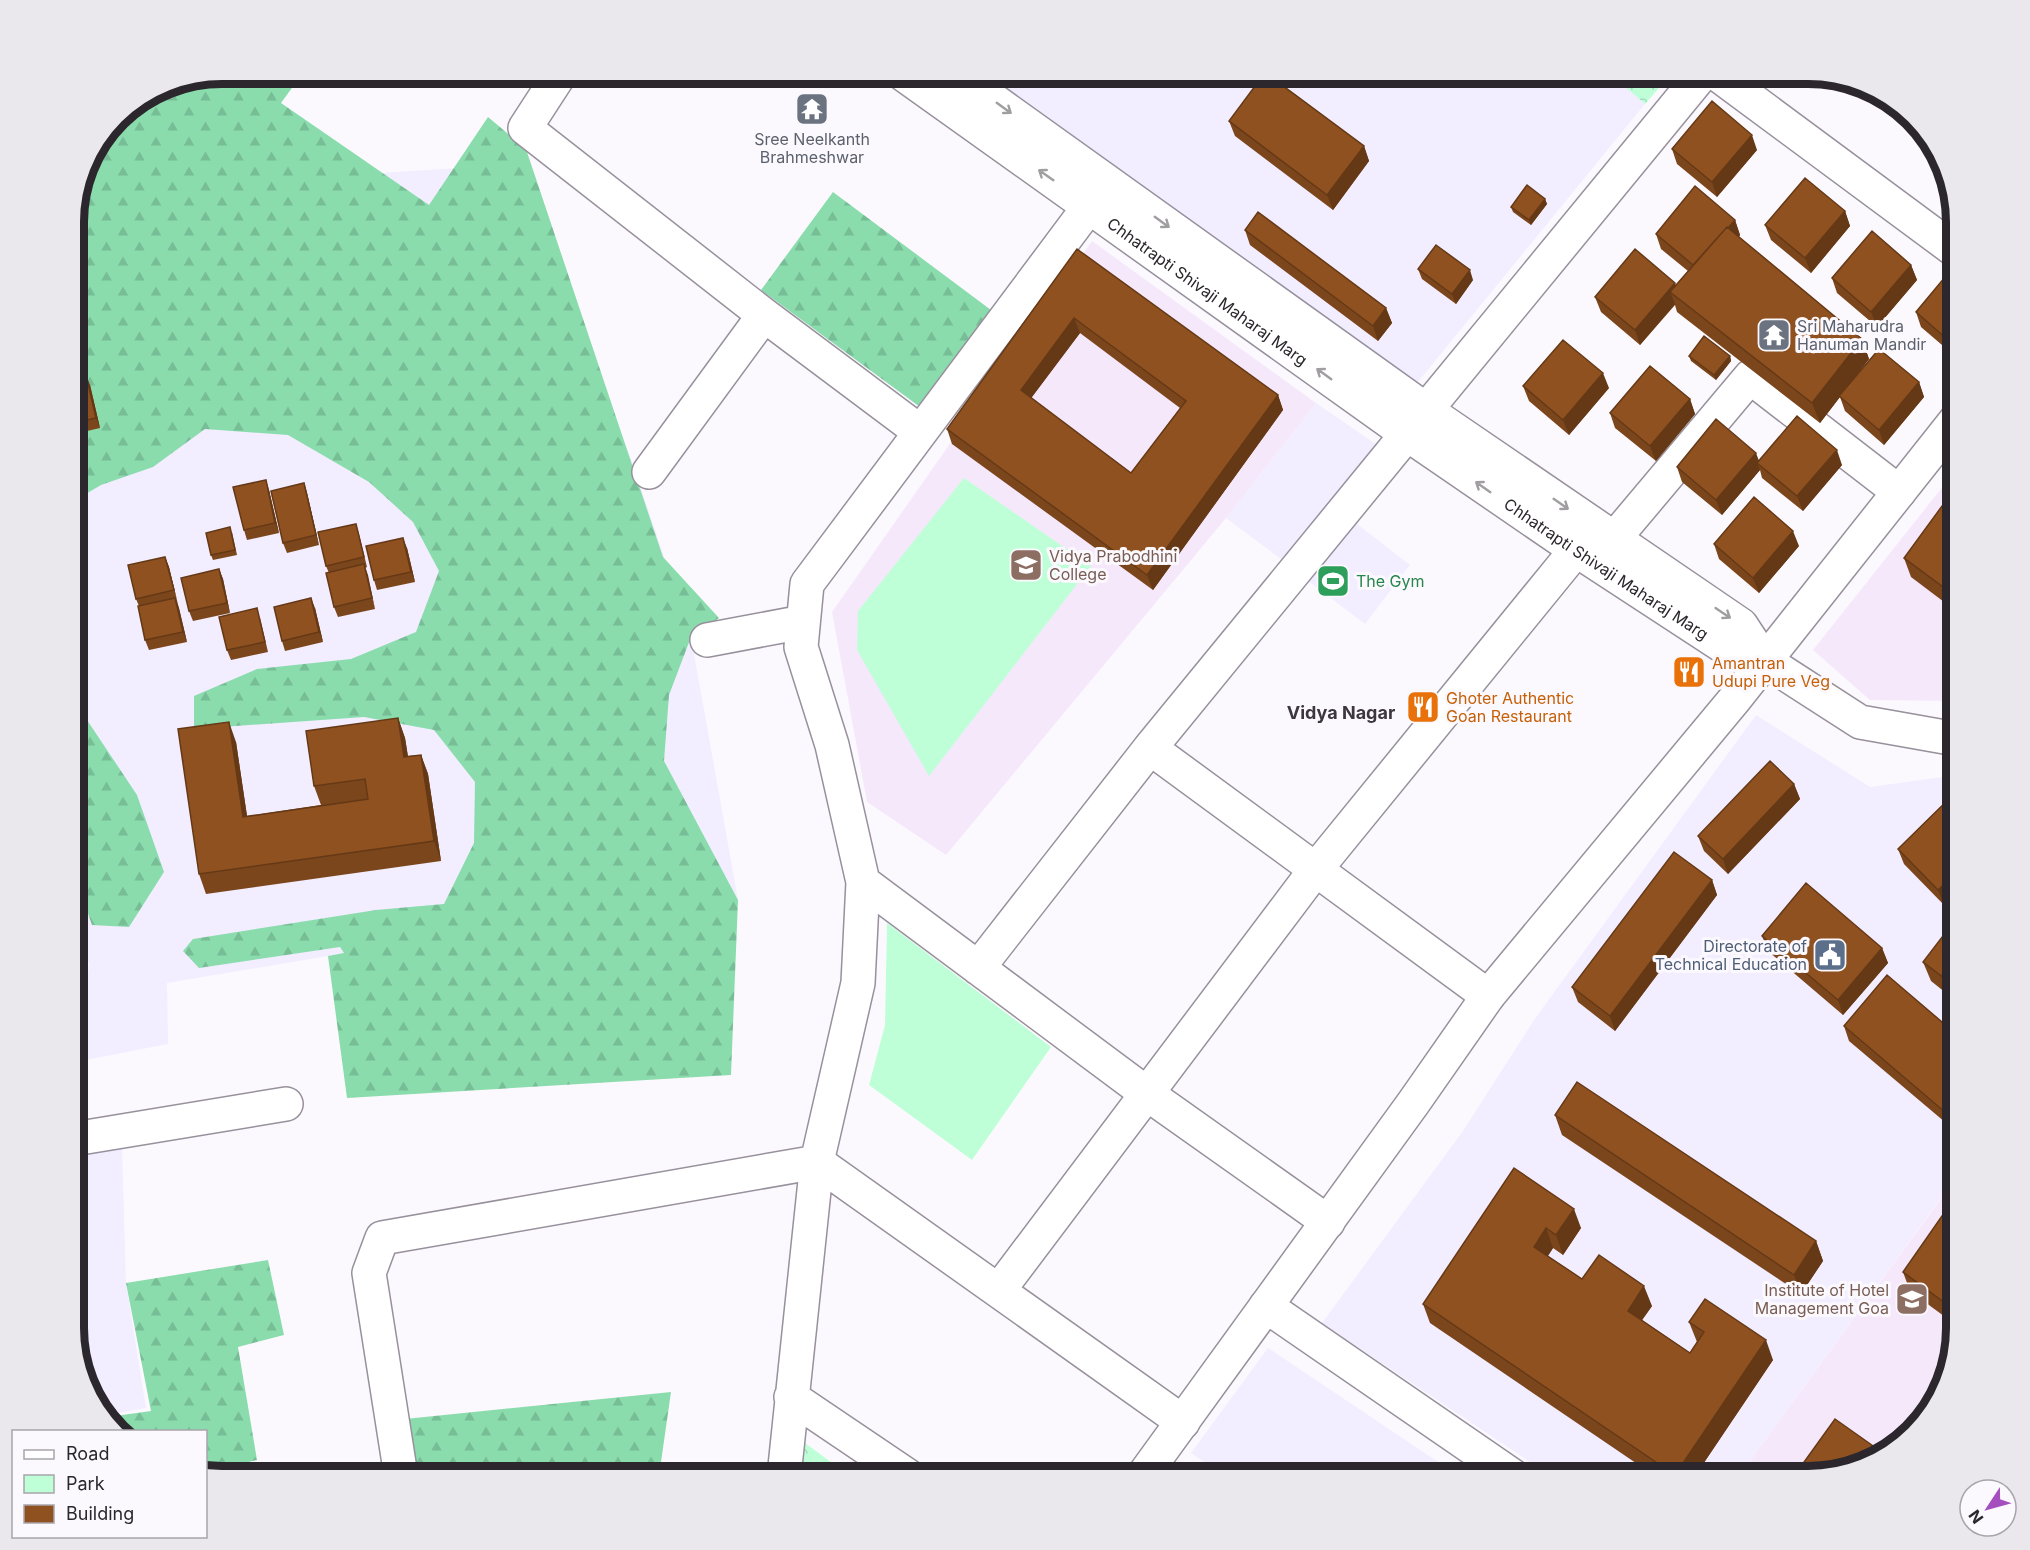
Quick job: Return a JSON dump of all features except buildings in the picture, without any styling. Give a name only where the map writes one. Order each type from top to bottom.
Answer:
[{"type":"street","points":[[554,84],[525,128],[764,315],[919,431]]},
{"type":"street","name":"Chhatrapti Shivaji Maharaj Marg","points":[[919,84],[1098,194],[1417,422],[1576,550],[1729,650],[1764,660]]},
{"type":"street","name":"Chhatrapti Shivaji Maharaj Marg","points":[[969,84],[1098,194]]},
{"type":"street","points":[[978,968],[1150,748],[1694,84]]},
{"type":"street","points":[[1731,84],[1946,244]]},
{"type":"street","points":[[785,1466],[817,1162],[858,983],[863,882],[832,745],[801,646],[807,584],[1098,194]]},
{"type":"street","points":[[649,472],[764,315]]},
{"type":"street","points":[[1613,540],[1750,376],[1899,492]]},
{"type":"street","name":"Chhatrapti Shivaji Maharaj Marg","points":[[1417,422],[1613,540],[1741,625],[1764,660]]},
{"type":"street","points":[[1150,1466],[1488,996],[1734,700],[1946,433]]},
{"type":"street","points":[[999,1290],[1316,869],[1576,550]]},
{"type":"street","points":[[707,640],[803,622]]},
{"type":"street","points":[[1764,660],[1860,722],[1946,737]]},
{"type":"street","points":[[1150,748],[1488,996]]},
{"type":"street","points":[[863,882],[1146,1093],[1328,1221]]},
{"type":"street","points":[[84,1138],[286,1104]]},
{"type":"street","points":[[399,1466],[369,1273],[382,1238],[817,1162],[1183,1422]]},
{"type":"street","points":[[1266,1306],[1498,1466]]},
{"type":"street","points":[[791,1397],[883,1466]]},
{"type":"shaded area","points":[[991,84],[1622,84],[1645,104],[1417,383]]},
{"type":"shaded area","points":[[521,164],[634,467],[691,637],[738,900],[328,956],[167,983],[168,1044],[84,1060],[84,1018],[89,964],[84,950],[84,213],[88,191]]},
{"type":"shaded area","name":"Vidya Prabodhini College","points":[[1092,241],[1316,403],[1226,518],[946,855],[867,802],[832,612]]},
{"type":"shaded area","points":[[1316,403],[1380,447],[1285,562],[1226,518]]},
{"type":"shaded area","points":[[1946,483],[1946,701],[1870,700],[1813,650]]},
{"type":"shaded area","points":[[1353,521],[1410,565],[1365,624],[1307,580]]},
{"type":"shaded area","points":[[1756,715],[1870,787],[1946,777],[1946,1191],[1746,1466],[1536,1466],[1322,1323],[1463,1131],[1534,1020]]},
{"type":"shaded area","points":[[122,1148],[126,1283],[146,1408],[114,1414],[98,1389],[85,1346],[84,1153]]},
{"type":"shaded area","name":"Institute of Hotel Management Goa","points":[[1946,1192],[1945,1346],[1939,1372],[1923,1405],[1906,1426],[1885,1443],[1852,1459],[1826,1465],[1746,1466]]},
{"type":"shaded area","points":[[1268,1348],[1444,1466],[1210,1466],[1191,1453]]},
{"type":"green space","points":[[295,84],[281,103],[429,205],[488,117],[526,149],[663,557],[719,618],[691,637],[669,695],[664,761],[738,900],[731,1075],[347,1098],[328,956],[344,953],[340,947],[199,968],[183,951],[193,939],[376,910],[444,904],[474,843],[475,782],[434,730],[364,717],[194,729],[194,696],[257,669],[351,659],[416,632],[439,571],[413,522],[369,482],[288,435],[205,429],[153,467],[101,485],[84,495],[84,213],[91,178],[98,161],[118,131],[131,118],[161,98],[204,85]]},
{"type":"green space","points":[[1622,84],[1662,84],[1645,104]]},
{"type":"green space","points":[[833,192],[991,310],[920,407],[761,290]]},
{"type":"green space","points":[[964,478],[1091,566],[929,776],[857,650],[858,611]]},
{"type":"green space","points":[[84,716],[137,795],[164,872],[129,927],[92,925],[84,902]]},
{"type":"green space","points":[[887,923],[1051,1047],[972,1160],[869,1085],[885,1025]]},
{"type":"green space","points":[[268,1260],[284,1335],[238,1347],[257,1460],[232,1466],[207,1465],[207,1430],[129,1430],[116,1416],[151,1411],[126,1283]]},
{"type":"green space","points":[[671,1392],[660,1466],[414,1466],[405,1419]]},
{"type":"green space","points":[[805,1443],[836,1466],[802,1466]]},
{"type":"place","name":"Sree Neelkanth Brahmeshwar","points":[[812,109]]},
{"type":"place","name":"Sri Maharudra Hanuman Mandir","points":[[1774,335]]},
{"type":"place","name":"Vidya Prabodhini College","points":[[1026,565]]},
{"type":"place","name":"The Gym","points":[[1333,581]]},
{"type":"place","name":"Amantran Udupi Pure Veg","points":[[1689,672]]},
{"type":"place","name":"Ghoter Authentic Goan Restaurant","points":[[1423,707]]},
{"type":"place","name":"Directorate of Technical Education","points":[[1830,955]]},
{"type":"place","name":"Institute of Hotel Management Goa","points":[[1912,1299]]},
{"type":"district","name":"Vidya Nagar","points":[[1341,713]]}]
